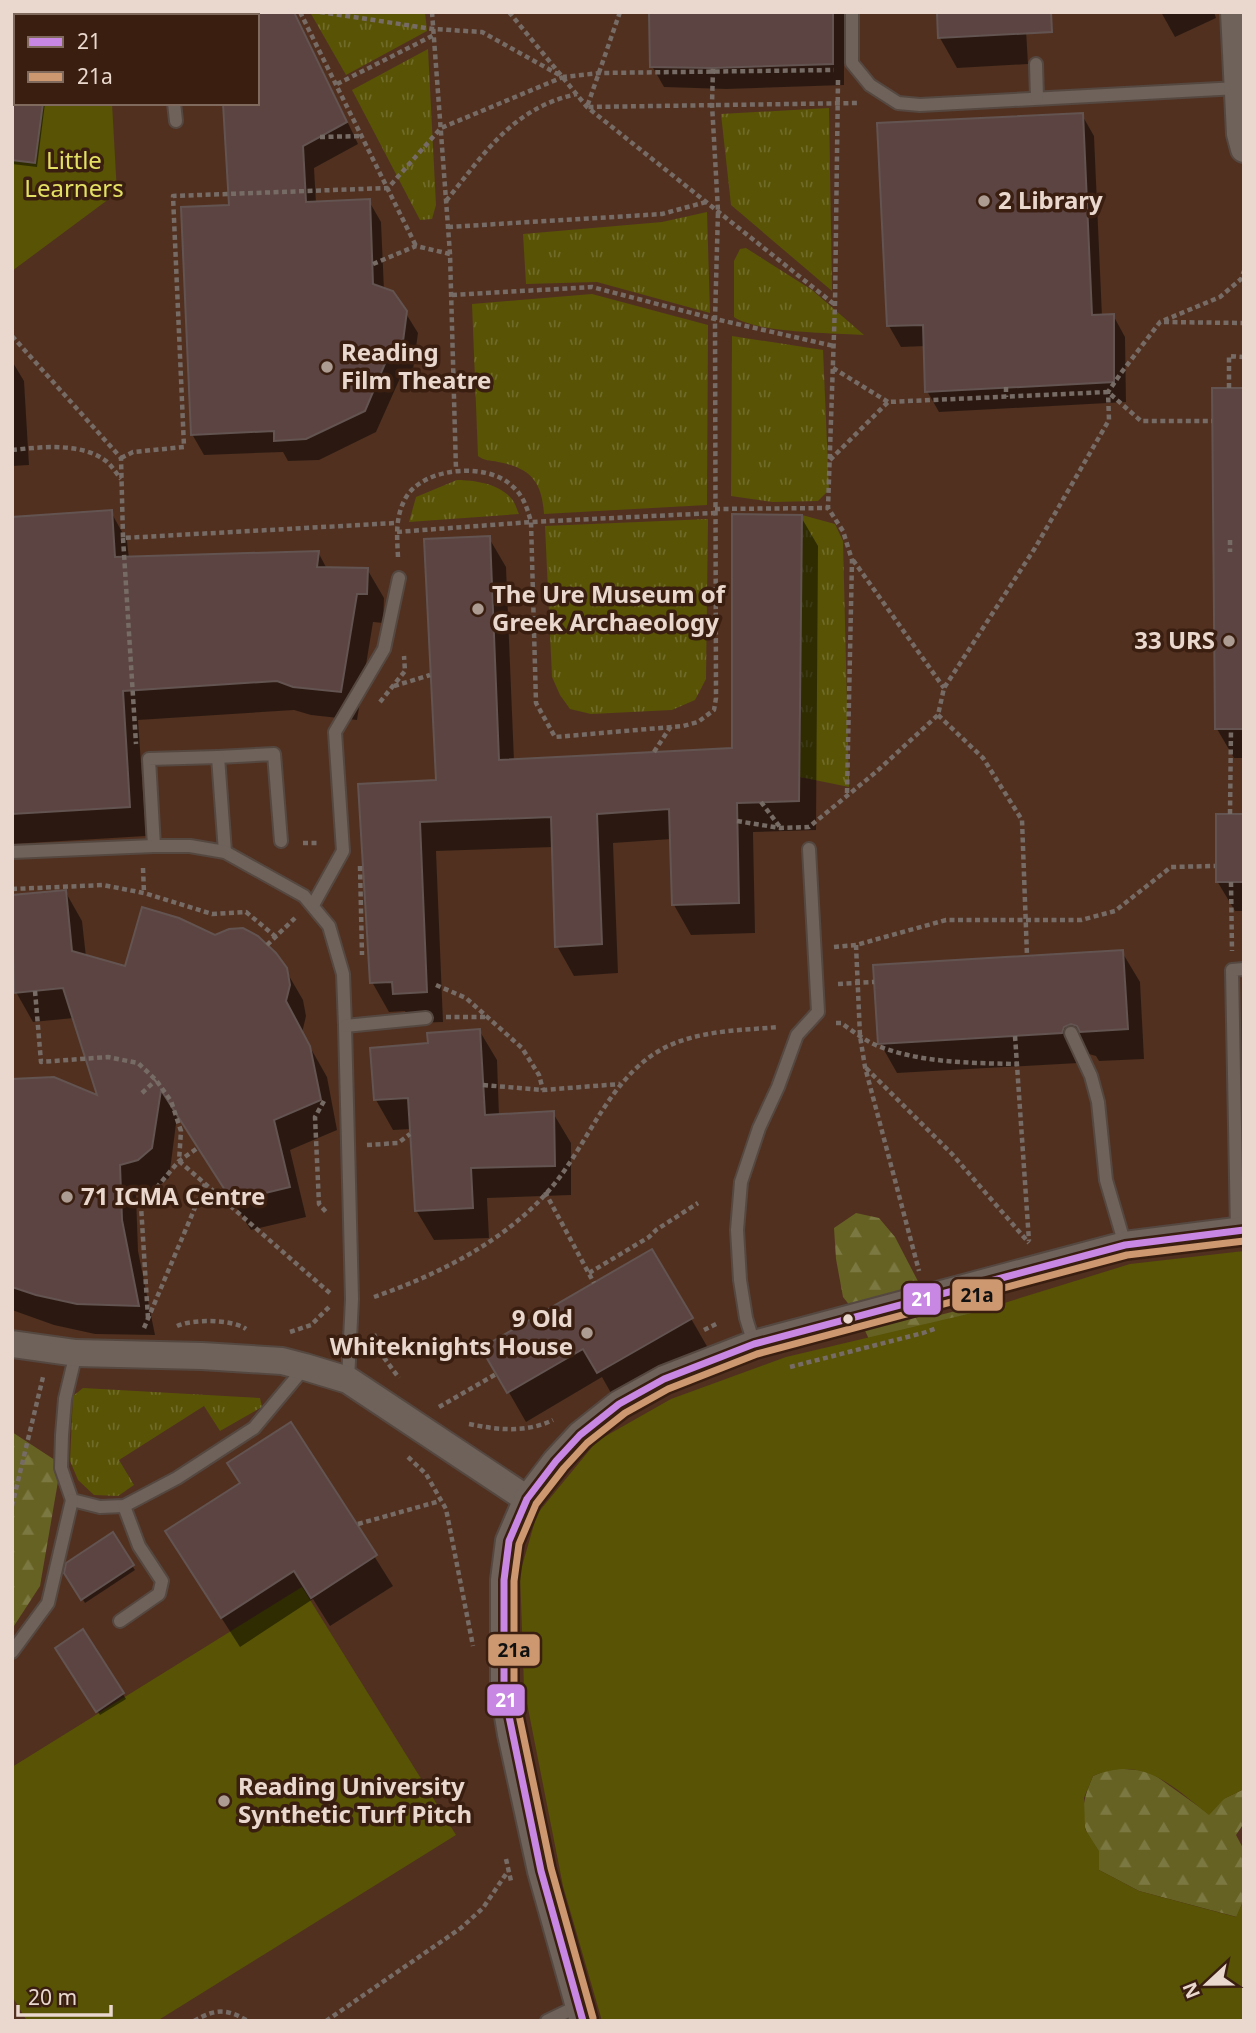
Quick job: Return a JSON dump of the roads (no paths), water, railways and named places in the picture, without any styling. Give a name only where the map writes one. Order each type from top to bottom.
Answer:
[{"type":"street","points":[[1234,12],[1240,134],[1244,149]]},
{"type":"street","points":[[581,2013],[541,1871],[504,1692],[503,1580],[509,1541],[527,1499],[556,1461],[580,1435],[619,1404],[664,1379],[754,1344],[1125,1245],[1240,1230]]},
{"type":"street","points":[[12,1343],[76,1353],[282,1361],[348,1380],[527,1499]]},
{"type":"lane","points":[[852,12],[852,63],[870,85],[898,103],[920,105],[1238,88]]},
{"type":"lane","points":[[1036,64],[1037,98]]},
{"type":"lane","points":[[174,105],[176,121]]},
{"type":"lane","points":[[313,905],[342,851],[335,732],[384,649],[399,578]]},
{"type":"lane","points":[[154,846],[149,759],[275,754],[281,841]]},
{"type":"lane","points":[[218,757],[225,852]]},
{"type":"lane","points":[[12,852],[154,846],[190,846],[225,852],[303,896],[329,926],[343,974],[352,1298],[348,1380]]},
{"type":"lane","points":[[754,1344],[746,1318],[740,1280],[737,1230],[741,1182],[759,1128],[797,1035],[818,1012],[809,849]]},
{"type":"lane","points":[[1238,970],[1240,1230]]},
{"type":"lane","points":[[345,1026],[433,1018]]},
{"type":"lane","points":[[1071,1033],[1091,1076],[1098,1102],[1106,1180],[1125,1245]]},
{"type":"lane","points":[[12,1652],[48,1603],[72,1500],[61,1468],[65,1399],[76,1353]]},
{"type":"lane","points":[[72,1500],[100,1507],[124,1506],[177,1478],[254,1428],[305,1367]]},
{"type":"lane","points":[[120,1621],[159,1594],[162,1581],[139,1546],[124,1506]]},
{"type":"lane","points":[[547,2021],[581,2013]]},
{"type":"place","name":"2 Library","points":[[984,201]]},
{"type":"place","name":"Reading Film Theatre","points":[[327,367]]},
{"type":"place","name":"The Ure Museum of Greek Archaeology","points":[[478,609]]},
{"type":"place","name":"33 URS","points":[[1229,641]]},
{"type":"place","name":"71 ICMA Centre","points":[[67,1197]]},
{"type":"place","name":"9 Old Whiteknights House","points":[[587,1333]]},
{"type":"place","name":"Reading University Synthetic Turf Pitch","points":[[224,1801]]},
{"type":"park label","name":"Little Learners","points":[[74,175]]}]
